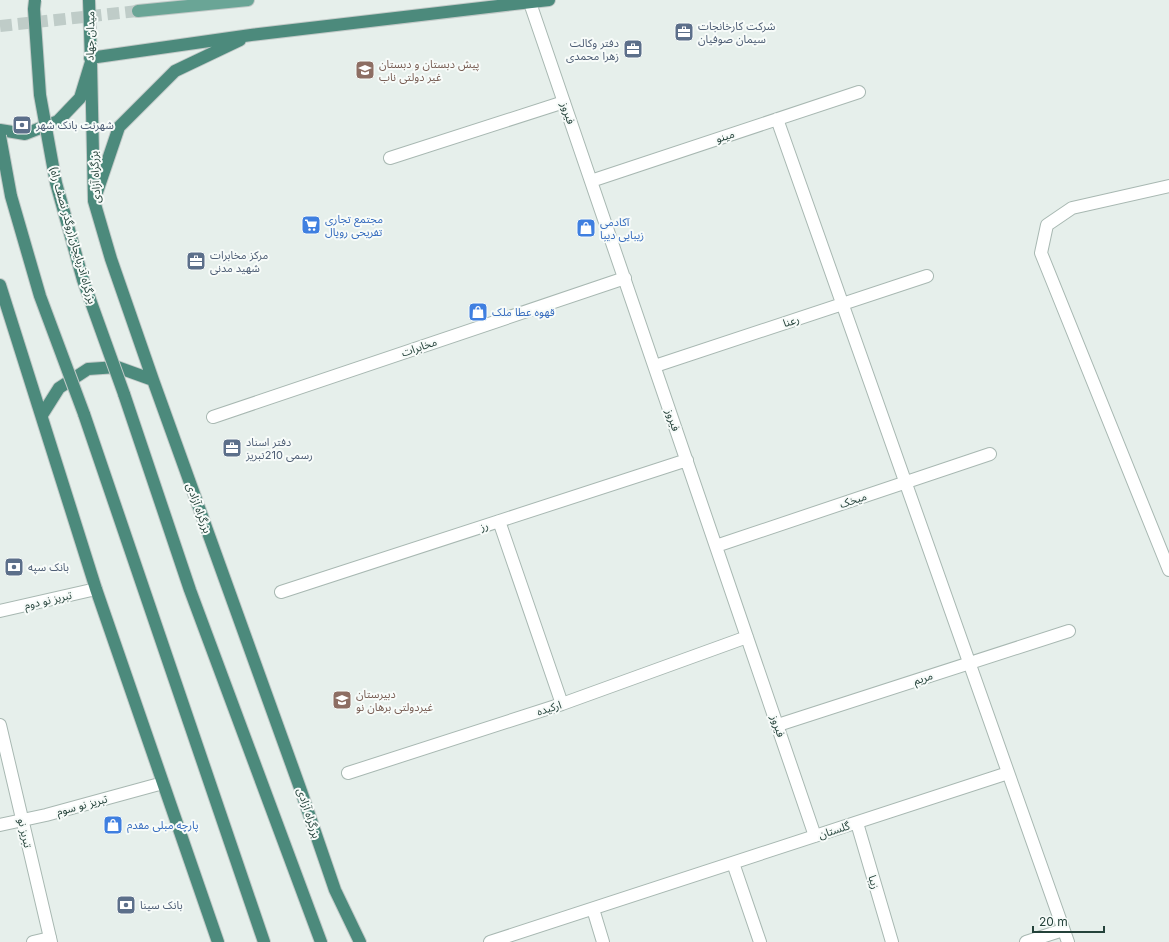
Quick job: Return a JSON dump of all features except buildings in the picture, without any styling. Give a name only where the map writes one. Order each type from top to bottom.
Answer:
[{"type":"highway","name":"بزرگراه آذربایجان(روگذر نصف راه)","points":[[35,0],[34,9],[40,95],[56,183],[83,280],[124,394],[190,590],[321,942]]},
{"type":"highway","name":"میدان جهاد","points":[[0,130],[25,134],[58,121],[80,98],[91,60],[89,0]]},
{"type":"highway","points":[[91,60],[251,34],[549,0]]},
{"type":"highway","points":[[94,201],[119,127],[175,71],[251,34]]},
{"type":"highway","name":"بزرگراه آزادی","points":[[91,60],[94,201],[111,259],[335,890],[360,942]]},
{"type":"highway","points":[[0,136],[11,196],[40,296],[84,414],[264,942]]},
{"type":"highway","points":[[0,285],[96,589],[218,942]]},
{"type":"highway","points":[[42,415],[59,388],[88,369],[117,367],[153,380]]},
{"type":"main road","points":[[138,11],[248,0]]},
{"type":"street","name":"فیروز","points":[[530,3],[815,836]]},
{"type":"street","name":"مینو","points":[[591,181],[860,92]]},
{"type":"street","points":[[390,158],[564,102]]},
{"type":"street","points":[[777,119],[1068,942]]},
{"type":"street","points":[[1169,186],[1072,208],[1047,224],[1041,253],[1169,570]]},
{"type":"street","name":"رعنا","points":[[655,366],[927,276]]},
{"type":"street","name":"مخابرات","points":[[213,417],[624,278]]},
{"type":"street","name":"میخک","points":[[716,546],[990,454]]},
{"type":"street","name":"رز","points":[[281,592],[687,460]]},
{"type":"street","points":[[499,521],[562,704]]},
{"type":"street","name":"تبریز نو دوم","points":[[0,611],[96,589]]},
{"type":"street","name":"مریم","points":[[778,725],[1069,631]]},
{"type":"street","name":"ارکیده","points":[[348,773],[562,704],[747,637]]},
{"type":"street","name":"تبریز نو","points":[[0,724],[50,940]]},
{"type":"street","name":"گلستان","points":[[490,942],[1008,773]]},
{"type":"street","name":"تبریز نو سوم","points":[[0,824],[22,820],[163,783]]},
{"type":"street","name":"زیبا","points":[[857,822],[892,942]]},
{"type":"street","points":[[733,863],[760,942]]},
{"type":"street","points":[[593,909],[603,942]]},
{"type":"street","points":[[1026,942],[1063,930]]},
{"type":"street","points":[[33,942],[50,940]]},
{"type":"tunnel","points":[[0,26],[138,11]]},
{"type":"place","name":"شرکت کارخانجات سیمان صوفیان","points":[[684,32]]},
{"type":"place","name":"دفتر وکالت زهرا محمدی","points":[[633,49]]},
{"type":"place","name":"پیش دبستان و دبستان غیر دولتی ناب","points":[[365,70]]},
{"type":"place","name":"شهرنت بانک شهر","points":[[22,125]]},
{"type":"place","name":"مجتمع تجاری تفریحی رویال","points":[[311,225]]},
{"type":"place","name":"آکادمی زیبایی دیبا","points":[[586,228]]},
{"type":"place","name":"مرکز مخابرات شهید مدنی","points":[[196,261]]},
{"type":"place","name":"قهوه عطا ملک","points":[[478,312]]},
{"type":"place","name":"دفتر اسناد رسمی 210تبریز","points":[[232,448]]},
{"type":"place","name":"بانک سپه","points":[[14,567]]},
{"type":"place","name":"دبیرستان غیردولتی برهان نو","points":[[342,700]]},
{"type":"place","name":"پارچه مبلی مقدم","points":[[113,825]]},
{"type":"place","name":"بانک سینا","points":[[126,905]]}]
